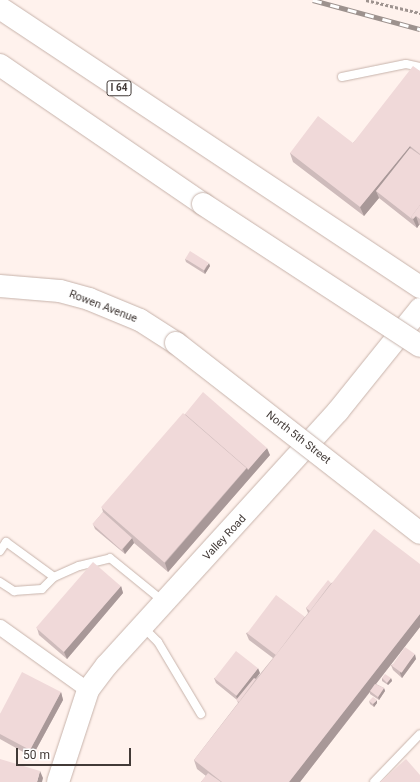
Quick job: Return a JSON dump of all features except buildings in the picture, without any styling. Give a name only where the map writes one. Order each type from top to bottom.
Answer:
[{"type":"main road","name":"I 64","points":[[0,8],[420,287]]},
{"type":"main road","points":[[0,65],[203,204],[420,346]]},
{"type":"main road","name":"Rowen Avenue","points":[[0,286],[60,291],[89,299],[140,320],[176,343]]},
{"type":"main road","name":"Valley Road","points":[[58,782],[88,690],[107,665],[338,411],[420,308]]},
{"type":"main road","name":"North 5th Street","points":[[176,343],[420,533]]},
{"type":"street","points":[[0,627],[88,690]]},
{"type":"lane","points":[[342,77],[406,64],[420,67]]},
{"type":"lane","points":[[0,551],[6,542],[54,577]]},
{"type":"lane","points":[[0,582],[14,591],[42,588],[54,577],[79,566],[110,558],[165,603]]},
{"type":"lane","points":[[143,627],[158,642],[201,714]]},
{"type":"lane","points":[[374,782],[420,734]]},
{"type":"path","points":[[366,0],[420,13]]},
{"type":"railway","points":[[313,0],[420,29]]}]
